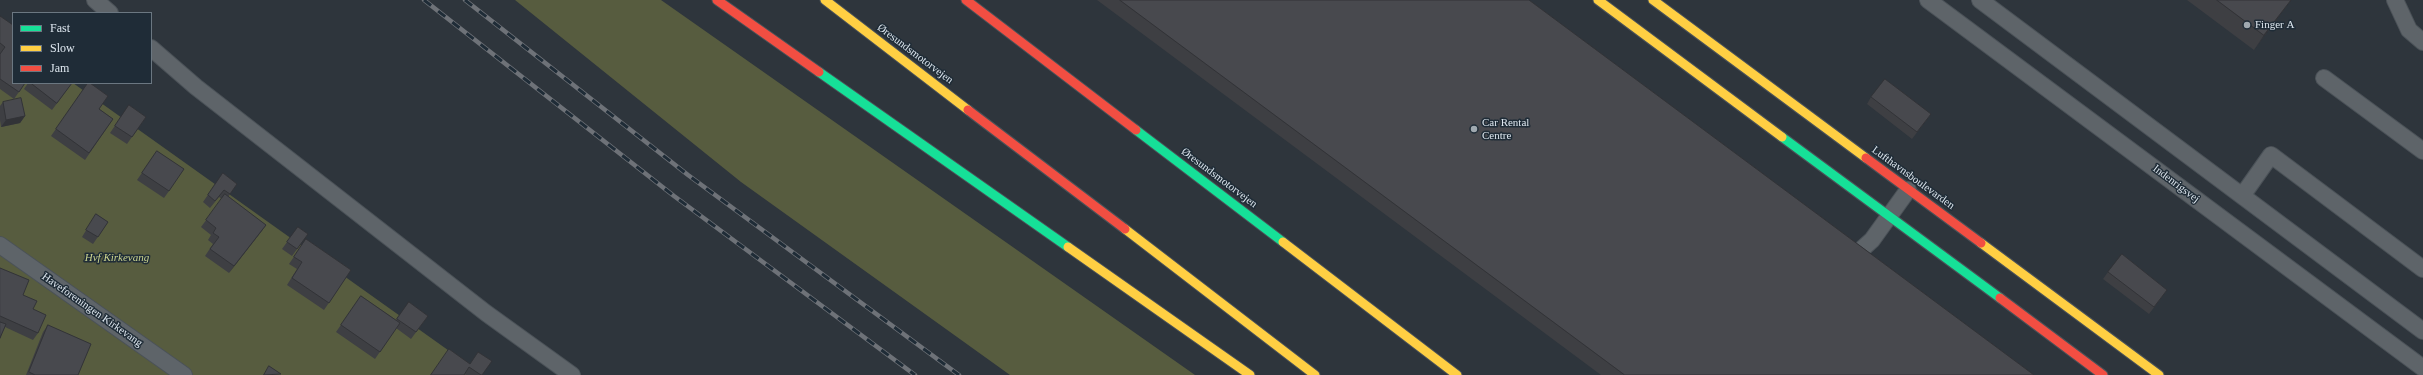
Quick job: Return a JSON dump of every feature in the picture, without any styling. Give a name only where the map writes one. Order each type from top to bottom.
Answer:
[{"type":"main road","points":[[718,0],[1250,375]]},
{"type":"main road","name":"Øresundsmotorvejen","points":[[825,0],[1315,375]]},
{"type":"main road","name":"Øresundsmotorvejen","points":[[966,0],[1457,375]]},
{"type":"main road","points":[[1598,0],[1890,215],[2103,375]]},
{"type":"main road","name":"Lufthavnsboulevarden","points":[[1653,0],[2159,375]]},
{"type":"lane","points":[[95,0],[109,12]]},
{"type":"lane","name":"Indenrigsvej","points":[[1928,0],[2423,368]]},
{"type":"lane","points":[[1980,0],[2423,331]]},
{"type":"lane","points":[[2395,0],[2410,30],[2423,42]]},
{"type":"lane","points":[[152,49],[196,87],[486,313],[572,375]]},
{"type":"lane","points":[[2324,78],[2423,151]]},
{"type":"lane","points":[[2242,196],[2270,155],[2423,268]]},
{"type":"lane","points":[[1852,258],[1872,240],[1908,190]]},
{"type":"lane","name":"Haveforeningen Kirkevang","points":[[0,245],[184,375]]},
{"type":"green space","points":[[515,0],[661,0],[1195,375],[1010,375],[741,182]]},
{"type":"green space","name":"Hvf Kirkevang","points":[[0,31],[12,84],[74,84],[483,375],[0,375]]},
{"type":"building","name":"Car Rental Centre","points":[[1120,0],[1529,0],[2034,375],[1625,375]]},
{"type":"building","points":[[2217,0],[2291,0],[2264,35]]},
{"type":"building","points":[[0,16],[12,24],[12,84],[24,84],[19,92],[0,79],[0,54],[5,47],[0,43]]},
{"type":"building","points":[[1885,79],[1931,114],[1917,132],[1871,97]]},
{"type":"building","points":[[32,84],[71,84],[57,103]]},
{"type":"building","points":[[87,84],[91,84],[108,96],[99,109],[113,119],[89,153],[56,129]]},
{"type":"building","points":[[21,98],[25,116],[6,120],[3,102]]},
{"type":"building","points":[[129,105],[146,117],[132,137],[115,126]]},
{"type":"building","points":[[157,151],[184,169],[169,191],[142,173]]},
{"type":"building","points":[[223,173],[237,184],[230,194],[224,190],[215,201],[208,195]]},
{"type":"building","points":[[225,194],[266,225],[234,266],[210,249],[219,237],[213,233],[216,228],[206,220]]},
{"type":"building","points":[[96,214],[108,222],[98,237],[86,230]]},
{"type":"building","points":[[298,227],[308,234],[297,249],[287,242]]},
{"type":"building","points":[[306,239],[351,270],[329,303],[292,278],[302,262],[294,257]]},
{"type":"building","points":[[2122,254],[2167,290],[2154,307],[2108,272]]},
{"type":"building","points":[[0,268],[29,280],[23,295],[37,301],[33,309],[46,315],[38,333],[0,316]]},
{"type":"building","points":[[361,296],[400,323],[380,352],[341,325]]},
{"type":"building","points":[[409,302],[428,316],[416,332],[397,319]]},
{"type":"building","points":[[0,322],[6,324],[0,338]]},
{"type":"building","points":[[48,325],[91,344],[78,375],[35,375],[29,372]]},
{"type":"building","points":[[449,349],[470,364],[478,352],[492,361],[482,375],[469,367],[464,375],[431,375]]},
{"type":"building","points":[[269,366],[281,374],[264,375]]},
{"type":"railway","points":[[424,0],[674,196],[915,375]]},
{"type":"railway","points":[[465,0],[688,175],[959,375]]},
{"type":"traffic: fast","points":[[819,72],[1068,247]]},
{"type":"traffic: fast","points":[[1136,130],[1283,242]]},
{"type":"traffic: fast","points":[[1782,137],[2000,298]]},
{"type":"traffic: slow","points":[[825,0],[968,110]]},
{"type":"traffic: slow","points":[[1598,0],[1782,137]]},
{"type":"traffic: slow","points":[[1653,0],[1866,158]]},
{"type":"traffic: slow","points":[[1125,229],[1315,375]]},
{"type":"traffic: slow","points":[[1283,242],[1457,375]]},
{"type":"traffic: slow","points":[[1981,243],[2159,375]]},
{"type":"traffic: slow","points":[[1068,247],[1250,375]]},
{"type":"traffic: jam","points":[[717,0],[819,72]]},
{"type":"traffic: jam","points":[[966,0],[1136,130]]},
{"type":"traffic: jam","points":[[968,110],[1125,229]]},
{"type":"traffic: jam","points":[[1866,158],[1981,243]]},
{"type":"traffic: jam","points":[[2000,298],[2103,375]]},
{"type":"place","name":"Finger A","points":[[2247,25]]},
{"type":"place","name":"Car Rental Centre","points":[[1474,129]]}]
